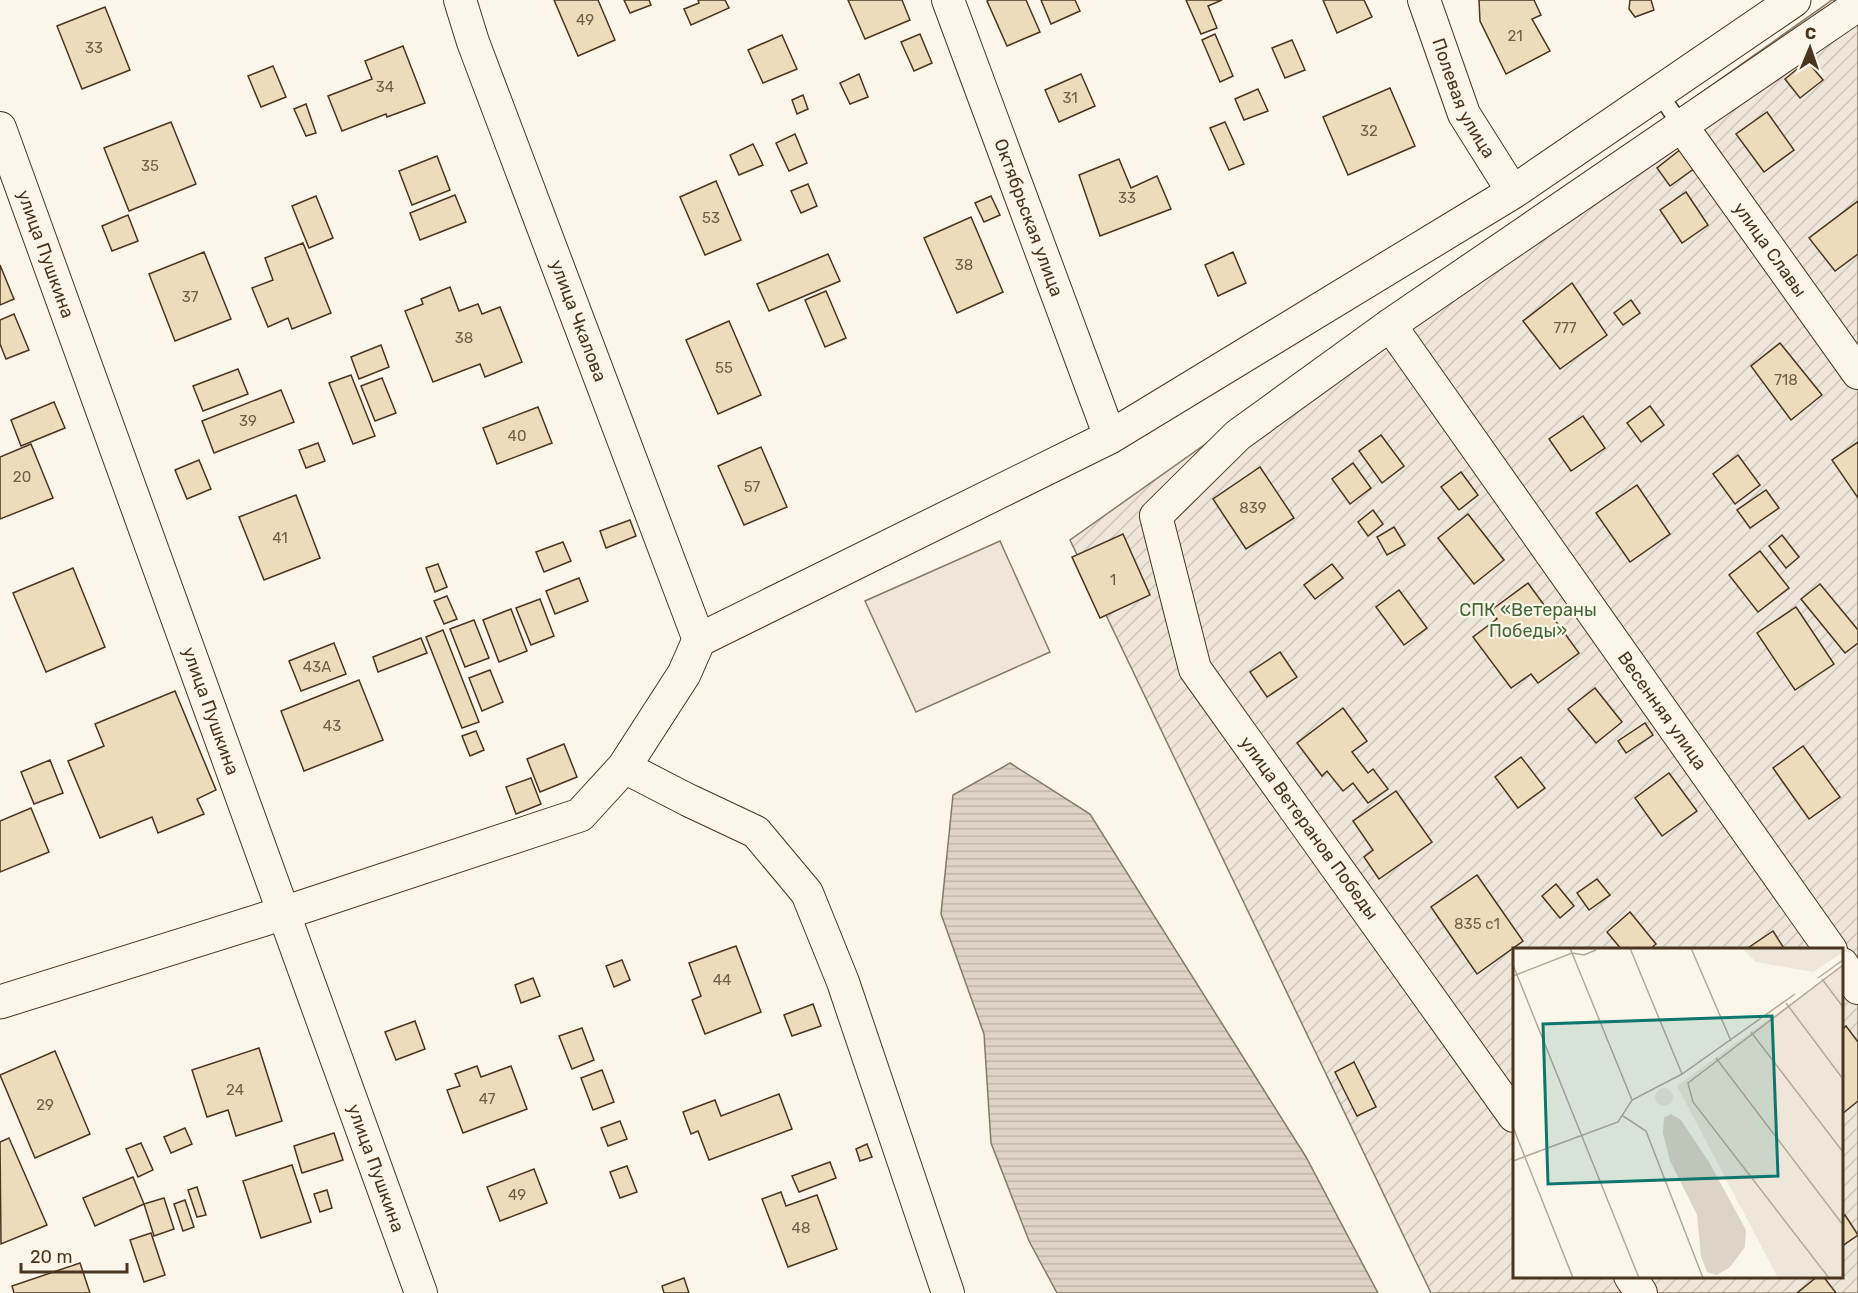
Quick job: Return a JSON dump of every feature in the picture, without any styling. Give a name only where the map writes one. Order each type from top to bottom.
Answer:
[{"type":"street","name":"улица Чкалова","points":[[460,0],[473,42],[699,640]]},
{"type":"street","name":"Октябрьская улица","points":[[948,0],[1110,438]]},
{"type":"street","name":"Полевая улица","points":[[1424,0],[1464,114],[1513,192]]},
{"type":"street","points":[[0,1002],[284,913],[580,815],[624,767],[684,674],[699,640],[1110,438],[1513,192],[1794,0]]},
{"type":"street","points":[[1390,325],[1858,5]]},
{"type":"street","name":"улица Славы","points":[[1681,125],[1858,374]]},
{"type":"street","name":"улица Пушкина","points":[[0,128],[421,1293]]},
{"type":"street","name":"улица Ветеранов Победы","points":[[1390,325],[1238,435],[1156,516],[1195,669],[1513,1113]]},
{"type":"street","name":"Весенняя улица","points":[[1390,325],[1830,948]]},
{"type":"street","points":[[624,767],[756,832],[807,892],[843,982],[948,1293]]},
{"type":"street","points":[[1843,966],[1858,988]]},
{"type":"street","points":[[1630,1278],[1641,1293]]},
{"type":"lane","points":[[1658,92],[1681,125]]},
{"type":"green space","name":"СПК «Ветераны Победы»","points":[[1832,0],[1858,0],[1858,1293],[1431,1293],[1070,540]]},
{"type":"green space","points":[[1000,541],[1050,652],[916,712],[865,601]]},
{"type":"shaded area","points":[[1010,763],[1090,814],[1306,1157],[1378,1293],[1057,1293],[1029,1241],[991,1143],[984,1034],[941,914],[953,795]]},
{"type":"building","points":[[554,0],[598,0],[615,40],[578,56]]},
{"type":"building","points":[[624,0],[649,0],[651,5],[630,13]]},
{"type":"building","points":[[698,0],[725,0],[729,8],[691,25],[684,9],[699,3]]},
{"type":"building","points":[[848,0],[902,0],[910,20],[865,39]]},
{"type":"building","points":[[1026,0],[1040,32],[1007,46],[987,1]]},
{"type":"building","points":[[1041,0],[1075,0],[1080,11],[1051,24]]},
{"type":"building","points":[[1186,0],[1222,0],[1208,6],[1217,28],[1201,34]]},
{"type":"building","points":[[1323,0],[1364,0],[1372,17],[1337,33]]},
{"type":"building","points":[[1479,0],[1534,0],[1541,15],[1532,19],[1550,51],[1506,74],[1480,21]]},
{"type":"building","points":[[1630,0],[1651,0],[1654,10],[1635,17],[1629,9]]},
{"type":"building","points":[[105,7],[130,70],[82,89],[57,26]]},
{"type":"building","points":[[920,34],[932,63],[914,71],[901,42]]},
{"type":"building","points":[[1215,34],[1233,76],[1220,82],[1202,40]]},
{"type":"building","points":[[782,35],[797,69],[763,83],[748,50]]},
{"type":"building","points":[[1292,40],[1305,70],[1285,78],[1272,48]]},
{"type":"building","points":[[403,46],[425,103],[387,117],[386,114],[342,131],[328,96],[372,79],[365,61]]},
{"type":"building","points":[[1807,61],[1823,80],[1800,98],[1785,79]]},
{"type":"building","points":[[273,66],[286,97],[261,107],[248,76]]},
{"type":"building","points":[[859,74],[868,97],[850,104],[840,83]]},
{"type":"building","points":[[1081,74],[1095,106],[1059,122],[1045,90]]},
{"type":"building","points":[[1390,88],[1415,146],[1348,175],[1323,117]]},
{"type":"building","points":[[1258,89],[1268,111],[1244,120],[1235,99]]},
{"type":"building","points":[[803,95],[808,109],[797,114],[792,100]]},
{"type":"building","points":[[306,104],[316,133],[306,136],[294,109]]},
{"type":"building","points":[[1767,112],[1794,150],[1764,172],[1736,134]]},
{"type":"building","points":[[171,122],[196,184],[129,211],[104,148]]},
{"type":"building","points":[[1225,122],[1244,164],[1229,170],[1210,128]]},
{"type":"building","points":[[795,134],[807,163],[789,171],[776,143]]},
{"type":"building","points":[[753,144],[763,165],[739,175],[730,155]]},
{"type":"building","points":[[1681,149],[1695,168],[1670,186],[1657,168]]},
{"type":"building","points":[[437,156],[450,190],[412,205],[399,171]]},
{"type":"building","points":[[1119,159],[1131,188],[1157,176],[1171,209],[1100,236],[1079,175]]},
{"type":"building","points":[[716,181],[741,240],[705,255],[680,197]]},
{"type":"building","points":[[808,184],[817,206],[801,213],[791,191]]},
{"type":"building","points":[[1686,192],[1708,225],[1682,243],[1660,210]]},
{"type":"building","points":[[455,195],[466,222],[420,240],[410,213]]},
{"type":"building","points":[[316,196],[333,238],[309,248],[292,206]]},
{"type":"building","points":[[991,196],[1000,215],[984,222],[975,203]]},
{"type":"building","points":[[1858,201],[1858,254],[1835,271],[1809,238]]},
{"type":"building","points":[[128,215],[138,241],[112,251],[102,226]]},
{"type":"building","points":[[971,217],[1003,292],[957,313],[924,238]]},
{"type":"building","points":[[303,243],[331,313],[292,329],[288,318],[268,327],[252,288],[273,280],[265,258]]},
{"type":"building","points":[[204,252],[231,319],[175,341],[149,274]]},
{"type":"building","points":[[1233,252],[1246,283],[1218,296],[1205,265]]},
{"type":"building","points":[[828,254],[840,281],[769,311],[757,284]]},
{"type":"building","points":[[0,265],[14,299],[0,305]]},
{"type":"building","points":[[1572,283],[1607,335],[1560,369],[1523,321]]},
{"type":"building","points":[[450,287],[459,311],[478,304],[482,314],[500,307],[522,362],[485,377],[480,364],[433,382],[405,311],[423,304],[421,299]]},
{"type":"building","points":[[826,291],[846,338],[825,347],[805,300]]},
{"type":"building","points":[[1631,300],[1640,313],[1623,325],[1614,313]]},
{"type":"building","points":[[14,314],[29,350],[6,359],[0,344],[0,320]]},
{"type":"building","points":[[729,321],[761,395],[718,414],[686,340]]},
{"type":"building","points":[[1780,343],[1822,395],[1791,420],[1751,366]]},
{"type":"building","points":[[381,345],[389,367],[359,379],[351,357]]},
{"type":"building","points":[[238,369],[248,394],[203,411],[193,386]]},
{"type":"building","points":[[351,375],[375,436],[353,444],[329,383]]},
{"type":"building","points":[[382,378],[396,413],[375,421],[361,386]]},
{"type":"building","points":[[281,390],[294,422],[214,453],[202,421]]},
{"type":"building","points":[[54,402],[65,428],[21,446],[11,420]]},
{"type":"building","points":[[1650,406],[1664,425],[1641,442],[1627,423]]},
{"type":"building","points":[[538,407],[552,443],[497,464],[483,428]]},
{"type":"building","points":[[1583,416],[1605,448],[1571,471],[1549,439]]},
{"type":"building","points":[[1381,435],[1404,466],[1382,483],[1359,451]]},
{"type":"building","points":[[1858,442],[1858,498],[1832,460]]},
{"type":"building","points":[[318,443],[325,461],[306,468],[299,450]]},
{"type":"building","points":[[31,444],[53,498],[0,519],[0,457]]},
{"type":"building","points":[[761,447],[787,507],[744,525],[718,466]]},
{"type":"building","points":[[1738,455],[1760,485],[1735,504],[1713,474]]},
{"type":"building","points":[[199,460],[211,489],[187,499],[175,470]]},
{"type":"building","points":[[1353,463],[1371,488],[1350,504],[1332,479]]},
{"type":"building","points":[[1260,467],[1294,518],[1246,549],[1213,499]]},
{"type":"building","points":[[1461,472],[1478,495],[1459,510],[1441,487]]},
{"type":"building","points":[[1637,485],[1670,534],[1630,562],[1596,513]]},
{"type":"building","points":[[1766,490],[1779,508],[1750,528],[1737,510]]},
{"type":"building","points":[[296,495],[320,558],[264,580],[239,517]]},
{"type":"building","points":[[1373,510],[1383,524],[1368,536],[1358,522]]},
{"type":"building","points":[[1468,514],[1504,560],[1474,584],[1438,538]]},
{"type":"building","points":[[630,520],[636,536],[606,548],[600,531]]},
{"type":"building","points":[[1394,527],[1405,545],[1387,555],[1377,537]]},
{"type":"building","points":[[1123,534],[1150,595],[1100,618],[1072,557]]},
{"type":"building","points":[[1782,535],[1799,557],[1786,568],[1769,546]]},
{"type":"building","points":[[563,542],[571,561],[544,572],[536,552]]},
{"type":"building","points":[[1760,551],[1789,588],[1758,612],[1729,575]]},
{"type":"building","points":[[438,564],[447,587],[435,592],[426,568]]},
{"type":"building","points":[[1332,564],[1343,578],[1315,599],[1304,585]]},
{"type":"building","points":[[73,568],[105,647],[46,672],[13,593]]},
{"type":"building","points":[[579,578],[588,601],[555,614],[546,591]]},
{"type":"building","points":[[1528,583],[1579,653],[1538,683],[1531,674],[1511,688],[1473,637],[1497,619],[1490,611]]},
{"type":"building","points":[[1820,584],[1858,630],[1858,643],[1845,653],[1801,599]]},
{"type":"building","points":[[1399,590],[1427,628],[1404,645],[1376,607]]},
{"type":"building","points":[[447,596],[457,619],[444,624],[434,601]]},
{"type":"building","points":[[540,599],[554,636],[531,645],[516,608]]},
{"type":"building","points":[[1796,607],[1834,664],[1795,690],[1757,633]]},
{"type":"building","points":[[511,609],[527,651],[499,662],[483,620]]},
{"type":"building","points":[[474,620],[489,658],[465,667],[450,629]]},
{"type":"building","points":[[443,630],[479,722],[462,728],[426,637]]},
{"type":"building","points":[[421,638],[427,653],[378,672],[373,657]]},
{"type":"building","points":[[334,643],[346,674],[301,691],[289,661]]},
{"type":"building","points":[[1280,652],[1297,677],[1267,697],[1250,672]]},
{"type":"building","points":[[490,670],[503,702],[482,711],[469,678]]},
{"type":"building","points":[[359,680],[383,740],[304,771],[281,711]]},
{"type":"building","points":[[1595,688],[1622,722],[1596,743],[1568,709]]},
{"type":"building","points":[[175,691],[216,790],[197,799],[204,814],[158,833],[152,817],[100,838],[68,761],[104,746],[95,724]]},
{"type":"building","points":[[1343,708],[1367,741],[1352,752],[1368,773],[1373,769],[1388,789],[1368,803],[1353,783],[1343,791],[1327,771],[1322,776],[1297,743]]},
{"type":"building","points":[[1645,723],[1653,735],[1626,753],[1618,741]]},
{"type":"building","points":[[476,731],[484,750],[470,756],[462,736]]},
{"type":"building","points":[[564,744],[577,777],[540,792],[527,759]]},
{"type":"building","points":[[1803,746],[1840,797],[1809,819],[1773,768]]},
{"type":"building","points":[[1521,757],[1545,788],[1518,808],[1495,777]]},
{"type":"building","points":[[50,760],[63,793],[34,804],[21,772]]},
{"type":"building","points":[[1669,773],[1697,811],[1662,836],[1635,798]]},
{"type":"building","points":[[531,778],[541,804],[516,814],[506,787]]},
{"type":"building","points":[[1396,791],[1432,842],[1379,879],[1364,857],[1373,850],[1353,821]]},
{"type":"building","points":[[31,808],[49,852],[0,872],[0,821]]},
{"type":"building","points":[[1477,875],[1523,941],[1477,974],[1431,907]]},
{"type":"building","points":[[1597,879],[1610,895],[1589,910],[1577,893]]},
{"type":"building","points":[[1556,884],[1574,906],[1560,918],[1542,896]]},
{"type":"building","points":[[1630,912],[1656,944],[1651,948],[1620,948],[1607,932]]},
{"type":"building","points":[[1773,931],[1784,948],[1748,948]]},
{"type":"building","points":[[736,946],[761,1012],[705,1034],[692,1000],[701,996],[689,963]]},
{"type":"building","points":[[622,960],[630,980],[614,987],[606,966]]},
{"type":"building","points":[[533,978],[540,996],[521,1003],[515,985]]},
{"type":"building","points":[[813,1004],[821,1026],[792,1036],[784,1015]]},
{"type":"building","points":[[415,1021],[425,1049],[396,1060],[385,1032]]},
{"type":"building","points":[[1846,1026],[1858,1042],[1858,1101],[1843,1113],[1843,1029]]},
{"type":"building","points":[[582,1028],[594,1060],[572,1069],[559,1036]]},
{"type":"building","points":[[259,1048],[282,1121],[236,1136],[228,1110],[207,1117],[192,1070]]},
{"type":"building","points":[[55,1051],[90,1134],[35,1158],[0,1075]]},
{"type":"building","points":[[1354,1062],[1376,1107],[1357,1116],[1335,1072]]},
{"type":"building","points":[[477,1066],[481,1077],[511,1066],[527,1109],[463,1133],[447,1090],[460,1086],[455,1074]]},
{"type":"building","points":[[602,1070],[614,1102],[593,1110],[581,1078]]},
{"type":"building","points":[[779,1094],[792,1129],[709,1160],[698,1131],[691,1134],[683,1112],[715,1100],[721,1116]]},
{"type":"building","points":[[620,1121],[627,1139],[608,1146],[601,1128]]},
{"type":"building","points":[[185,1128],[192,1144],[171,1153],[164,1137]]},
{"type":"building","points":[[334,1133],[343,1160],[302,1173],[294,1146]]},
{"type":"building","points":[[9,1138],[47,1225],[1,1244],[0,1142]]},
{"type":"building","points":[[141,1143],[153,1170],[138,1177],[126,1149]]},
{"type":"building","points":[[867,1144],[872,1157],[860,1161],[856,1149]]},
{"type":"building","points":[[830,1162],[836,1178],[799,1192],[792,1176]]},
{"type":"building","points":[[292,1165],[311,1222],[261,1238],[243,1181]]},
{"type":"building","points":[[627,1166],[637,1192],[620,1198],[610,1172]]},
{"type":"building","points":[[534,1169],[547,1203],[500,1221],[487,1187]]},
{"type":"building","points":[[133,1177],[144,1204],[95,1226],[83,1198]]},
{"type":"building","points":[[197,1187],[206,1215],[197,1217],[188,1190]]},
{"type":"building","points":[[327,1190],[332,1208],[320,1212],[314,1194]]},
{"type":"building","points":[[781,1192],[786,1206],[817,1195],[837,1249],[788,1267],[762,1199]]},
{"type":"building","points":[[164,1198],[174,1229],[154,1236],[144,1204]]},
{"type":"building","points":[[185,1200],[194,1227],[183,1231],[174,1204]]},
{"type":"building","points":[[1845,1215],[1858,1235],[1843,1245],[1843,1217]]},
{"type":"building","points":[[151,1233],[165,1275],[144,1282],[130,1240]]},
{"type":"building","points":[[80,1263],[90,1293],[14,1293],[12,1286]]},
{"type":"building","points":[[684,1278],[689,1293],[664,1293],[662,1286]]},
{"type":"building","points":[[1816,1278],[1825,1278],[1836,1293],[1797,1293]]}]
